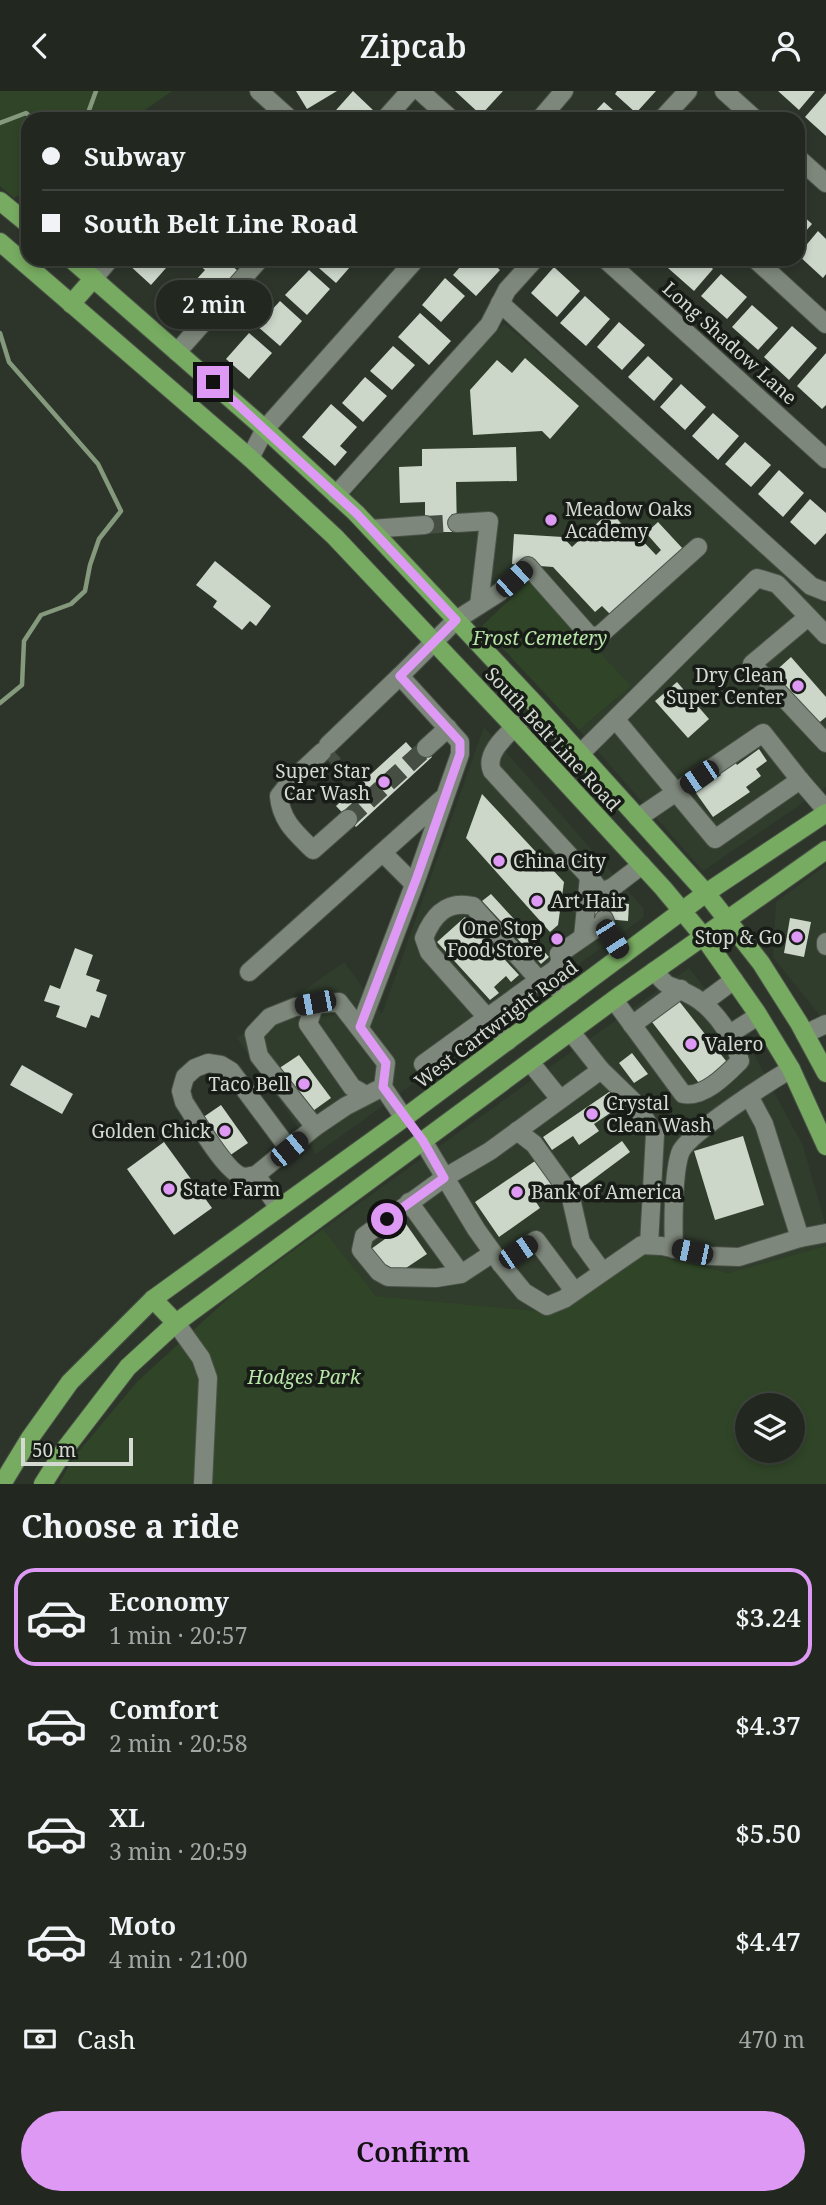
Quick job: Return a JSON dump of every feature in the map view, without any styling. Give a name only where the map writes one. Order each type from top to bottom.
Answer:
[{"type":"main road","points":[[0,201],[21,218]]},
{"type":"main road","name":"South Belt Line Road","points":[[0,242],[21,260]]},
{"type":"main road","name":"South Belt Line Road","points":[[27,266],[250,458],[334,537],[494,706],[517,725],[703,936],[791,1069],[826,1146]]},
{"type":"main road","name":"South Belt Line Road","points":[[79,266],[337,495],[580,754],[706,893],[761,963],[826,1073]]},
{"type":"main road","points":[[71,304],[94,278]]},
{"type":"main road","points":[[517,725],[558,761],[571,761],[580,754]]},
{"type":"main road","name":"West Cartwright Road","points":[[2,1484],[70,1382],[153,1299],[404,1118],[706,893],[826,812]]},
{"type":"main road","points":[[43,1484],[65,1449],[128,1367],[176,1323],[614,1000],[826,850]]},
{"type":"main road","points":[[404,1118],[423,1141]]},
{"type":"main road","points":[[153,1299],[176,1323]]},
{"type":"street","points":[[259,91],[282,112]]},
{"type":"street","points":[[391,112],[410,91]]},
{"type":"street","points":[[420,91],[443,112]]},
{"type":"street","points":[[546,112],[564,91]]},
{"type":"street","points":[[668,112],[688,91]]},
{"type":"street","points":[[724,91],[747,112]]},
{"type":"street","points":[[805,164],[826,183]]},
{"type":"street","points":[[94,278],[104,266]]},
{"type":"street","points":[[177,352],[254,266]]},
{"type":"street","points":[[250,458],[265,429],[409,266]]},
{"type":"street","points":[[337,495],[489,325],[507,290],[529,266]]},
{"type":"street","name":"Long Shadow Lane","points":[[613,266],[826,459]]},
{"type":"street","points":[[763,266],[826,324]]},
{"type":"street","points":[[500,303],[811,586],[826,592]]},
{"type":"street","points":[[457,523],[489,521],[479,605]]},
{"type":"street","points":[[371,529],[425,525]]},
{"type":"street","points":[[348,819],[313,851],[287,824],[280,811],[279,796],[326,750],[340,747],[342,732],[456,620],[500,592],[528,566],[589,635],[595,636],[601,634],[698,547]]},
{"type":"street","points":[[580,754],[757,578],[778,584],[826,635]]},
{"type":"street","points":[[808,617],[752,664],[826,743]]},
{"type":"street","points":[[360,1027],[460,754],[460,742],[400,676]]},
{"type":"street","points":[[616,720],[715,839],[800,780]]},
{"type":"street","points":[[517,725],[493,752],[489,765],[589,877],[603,909],[607,929],[623,955]]},
{"type":"street","points":[[426,748],[448,729]]},
{"type":"street","points":[[638,818],[763,733],[826,812]]},
{"type":"street","points":[[250,972],[445,797]]},
{"type":"street","points":[[383,852],[414,884]]},
{"type":"street","points":[[423,1064],[559,966],[559,954],[583,937],[603,909],[613,887],[642,866]]},
{"type":"street","points":[[583,937],[589,877]]},
{"type":"street","points":[[508,1041],[429,952],[424,938],[428,926],[446,908],[460,903],[472,906],[539,980],[571,994]]},
{"type":"street","points":[[614,1000],[677,1088],[688,1095],[699,1093],[723,1077],[740,1061],[737,1049],[728,1035],[713,1012],[703,1003],[681,989],[668,986],[654,971]]},
{"type":"street","points":[[703,1003],[734,980]]},
{"type":"street","points":[[632,1025],[681,989]]},
{"type":"street","points":[[315,1127],[259,1056],[254,1034],[270,1017],[295,1007],[315,1003],[339,1002],[360,1027],[386,1063],[383,1087],[404,1118]]},
{"type":"street","points":[[315,1003],[307,1024],[352,1087],[366,1095]]},
{"type":"street","points":[[728,1035],[758,1016]]},
{"type":"street","points":[[805,1034],[826,1024]]},
{"type":"street","points":[[571,1032],[601,1070],[633,1101],[655,1134],[649,1245]]},
{"type":"street","points":[[530,1062],[561,1099]]},
{"type":"street","points":[[289,1149],[231,1071],[208,1063],[195,1068],[185,1077],[181,1090],[184,1102],[233,1171],[245,1177],[256,1175],[346,1105],[383,1087]]},
{"type":"street","points":[[674,1248],[676,1165],[683,1147],[749,1096],[791,1069]]},
{"type":"street","points":[[569,1284],[536,1240],[461,1274],[436,1278],[388,1277],[379,1272],[361,1250],[365,1236],[410,1202],[490,1151],[601,1070]]},
{"type":"street","points":[[749,1096],[764,1124],[800,1238]]},
{"type":"street","points":[[517,1131],[534,1144],[570,1194],[581,1242],[602,1271]]},
{"type":"street","points":[[423,1141],[497,1258],[524,1293],[547,1306],[564,1299],[642,1245],[674,1248],[710,1256],[739,1257],[826,1233]]},
{"type":"street","points":[[256,1175],[279,1208]]},
{"type":"street","points":[[410,1202],[461,1274]]},
{"type":"street","points":[[176,1323],[201,1358],[208,1378],[203,1484]]},
{"type":"shaded area","points":[[504,323],[826,605],[826,787],[703,871],[579,730],[617,699],[526,574],[472,625],[351,495]]},
{"type":"shaded area","points":[[484,727],[643,908],[644,917],[316,1154],[237,1038],[344,962],[382,1014]]},
{"type":"shaded area","points":[[826,865],[826,1023],[773,957],[776,902]]},
{"type":"shaded area","points":[[689,968],[748,1043],[803,1146],[826,1226],[826,1246],[728,1273],[642,1252],[558,1313],[376,1296],[323,1229]]},
{"type":"green space","points":[[0,91],[172,91],[142,112],[21,112],[21,194],[14,198],[0,186]]},
{"type":"green space","name":"Frost Cemetery","points":[[531,579],[631,686],[579,730],[482,626]]},
{"type":"green space","name":"Hodges Park","points":[[323,1229],[376,1296],[558,1313],[642,1252],[728,1273],[826,1246],[826,1484],[59,1484],[74,1457],[138,1381],[233,1294]]},
{"type":"building","points":[[296,91],[337,91],[307,109]]},
{"type":"building","points":[[353,91],[374,111],[373,112],[334,112]]},
{"type":"building","points":[[455,91],[503,91],[484,112],[478,112]]},
{"type":"building","points":[[617,91],[656,91],[637,112],[615,94]]},
{"type":"building","points":[[778,91],[815,91],[799,110]]},
{"type":"building","points":[[826,93],[826,136],[805,117]]},
{"type":"building","points":[[604,102],[615,112],[595,112]]},
{"type":"building","points":[[805,218],[812,224],[805,232]]},
{"type":"building","points":[[818,231],[826,239],[826,274],[823,278],[805,261],[805,247]]},
{"type":"building","points":[[130,266],[168,266],[151,285]]},
{"type":"building","points":[[200,266],[232,266],[238,271],[204,309],[185,292],[205,270]]},
{"type":"building","points":[[317,266],[351,266],[336,283]]},
{"type":"building","points":[[461,266],[496,266],[500,270],[476,296],[453,275]]},
{"type":"building","points":[[710,266],[713,269],[694,291],[668,268]]},
{"type":"building","points":[[554,267],[580,291],[557,317],[531,293]]},
{"type":"building","points":[[309,270],[330,289],[307,315],[285,295]]},
{"type":"building","points":[[721,274],[747,297],[727,319],[701,296]]},
{"type":"building","points":[[445,278],[465,296],[441,322],[422,305]]},
{"type":"building","points":[[585,296],[610,319],[586,346],[560,323]]},
{"type":"building","points":[[280,301],[302,321],[280,346],[257,326]]},
{"type":"building","points":[[752,305],[778,328],[758,350],[732,327]]},
{"type":"building","points":[[420,313],[451,341],[429,365],[398,337]]},
{"type":"building","points":[[619,322],[645,345],[622,370],[597,347]]},
{"type":"building","points":[[792,326],[817,348],[789,380],[764,357]]},
{"type":"building","points":[[249,333],[272,353],[249,379],[226,359]]},
{"type":"building","points":[[393,346],[415,365],[392,390],[370,371]]},
{"type":"building","points":[[826,353],[826,405],[822,409],[797,386]]},
{"type":"building","points":[[648,356],[673,379],[654,401],[628,377]]},
{"type":"building","points":[[525,358],[579,406],[550,439],[542,431],[473,435],[470,390],[497,360],[512,373]]},
{"type":"building","points":[[365,377],[387,396],[363,422],[342,403]]},
{"type":"building","points":[[681,384],[706,407],[685,430],[660,407]]},
{"type":"building","points":[[331,404],[357,427],[340,446],[347,452],[335,466],[302,437]]},
{"type":"building","points":[[713,413],[739,436],[718,460],[692,436]]},
{"type":"building","points":[[745,442],[771,465],[751,487],[725,464]]},
{"type":"building","points":[[516,447],[517,481],[456,482],[457,532],[425,532],[425,502],[400,503],[399,467],[422,466],[422,449]]},
{"type":"building","points":[[779,470],[804,493],[783,517],[758,494]]},
{"type":"building","points":[[810,499],[826,513],[826,533],[815,545],[790,522]]},
{"type":"building","points":[[610,511],[637,541],[640,538],[656,555],[661,550],[646,533],[658,522],[684,550],[612,616],[602,606],[595,612],[553,567],[512,564],[514,534],[563,537],[572,547]]},
{"type":"building","points":[[215,561],[271,606],[256,626],[250,621],[242,630],[213,607],[217,601],[196,585]]},
{"type":"building","name":"Dry Clean Super Center","points":[[791,657],[826,697],[826,717],[815,726],[770,676]]},
{"type":"building","points":[[677,682],[709,719],[688,738],[655,701]]},
{"type":"building","name":"Super Star Car Wash","points":[[406,742],[414,751],[421,745],[432,757],[356,827],[336,806]]},
{"type":"building","points":[[759,749],[767,761],[756,769],[761,776],[746,787],[750,792],[713,817],[696,793],[721,775],[718,771],[734,760],[737,765]]},
{"type":"building","points":[[482,794],[564,882],[558,925],[550,932],[466,838]]},
{"type":"building","points":[[491,894],[549,957],[541,964],[482,901]]},
{"type":"building","points":[[596,901],[629,904],[628,921],[594,918]]},
{"type":"building","points":[[465,917],[519,975],[511,982],[506,976],[494,987],[499,993],[490,1000],[437,942]]},
{"type":"building","name":"Stop & Go","points":[[790,918],[811,922],[804,957],[784,953]]},
{"type":"building","points":[[75,948],[93,955],[86,975],[100,980],[96,991],[107,995],[99,1018],[91,1015],[86,1028],[56,1017],[60,1006],[44,1001],[50,985],[60,989]]},
{"type":"building","name":"Valero","points":[[679,1001],[730,1066],[702,1087],[652,1022]]},
{"type":"building","points":[[632,1053],[648,1074],[634,1083],[619,1063]]},
{"type":"building","name":"Taco Bell","points":[[299,1055],[331,1098],[310,1113],[278,1069]]},
{"type":"building","points":[[22,1065],[73,1094],[62,1114],[10,1085]]},
{"type":"building","name":"Crystal Clean Wash","points":[[612,1090],[622,1105],[594,1124],[599,1131],[579,1145],[573,1136],[552,1150],[543,1137]]},
{"type":"building","name":"Golden Chick","points":[[221,1105],[248,1143],[229,1156],[202,1118]]},
{"type":"building","points":[[743,1136],[764,1205],[715,1220],[694,1151]]},
{"type":"building","points":[[622,1141],[630,1152],[579,1190],[571,1178]]},
{"type":"building","name":"State Farm","points":[[164,1142],[212,1208],[174,1235],[127,1169]]},
{"type":"building","name":"Bank of America","points":[[538,1159],[555,1185],[534,1199],[540,1208],[499,1237],[475,1202]]},
{"type":"building","points":[[406,1224],[427,1254],[400,1272],[386,1271],[371,1249]]},
{"type":"waterway","points":[[88,112],[96,91]]},
{"type":"waterway","points":[[0,123],[21,115]]},
{"type":"waterway","points":[[0,333],[9,362],[98,464],[121,511],[99,539],[85,591],[71,604],[41,615],[24,641],[22,685],[0,703]]},
{"type":"tunnel","points":[[425,525],[457,523]]},
{"type":"tunnel","points":[[348,819],[426,748]]},
{"type":"tunnel","points":[[327,759],[335,752]]},
{"type":"place","name":"Meadow Oaks Academy","points":[[551,520]]},
{"type":"place","name":"Dry Clean Super Center","points":[[798,686]]},
{"type":"place","name":"Super Star Car Wash","points":[[384,782]]},
{"type":"place","name":"China City","points":[[499,861]]},
{"type":"place","name":"Art Hair","points":[[537,901]]},
{"type":"place","name":"Stop & Go","points":[[797,937]]},
{"type":"place","name":"One Stop Food Store","points":[[557,939]]},
{"type":"place","name":"Valero","points":[[691,1044]]},
{"type":"place","name":"Taco Bell","points":[[304,1084]]},
{"type":"place","name":"Crystal Clean Wash","points":[[592,1114]]},
{"type":"place","name":"Golden Chick","points":[[225,1131]]},
{"type":"place","name":"State Farm","points":[[169,1189]]},
{"type":"place","name":"Bank of America","points":[[517,1192]]},
{"type":"route","points":[[213,382],[356,513],[456,620],[400,676],[460,742],[460,754],[360,1027],[386,1063],[383,1087],[423,1141],[444,1178],[387,1219]]}]
